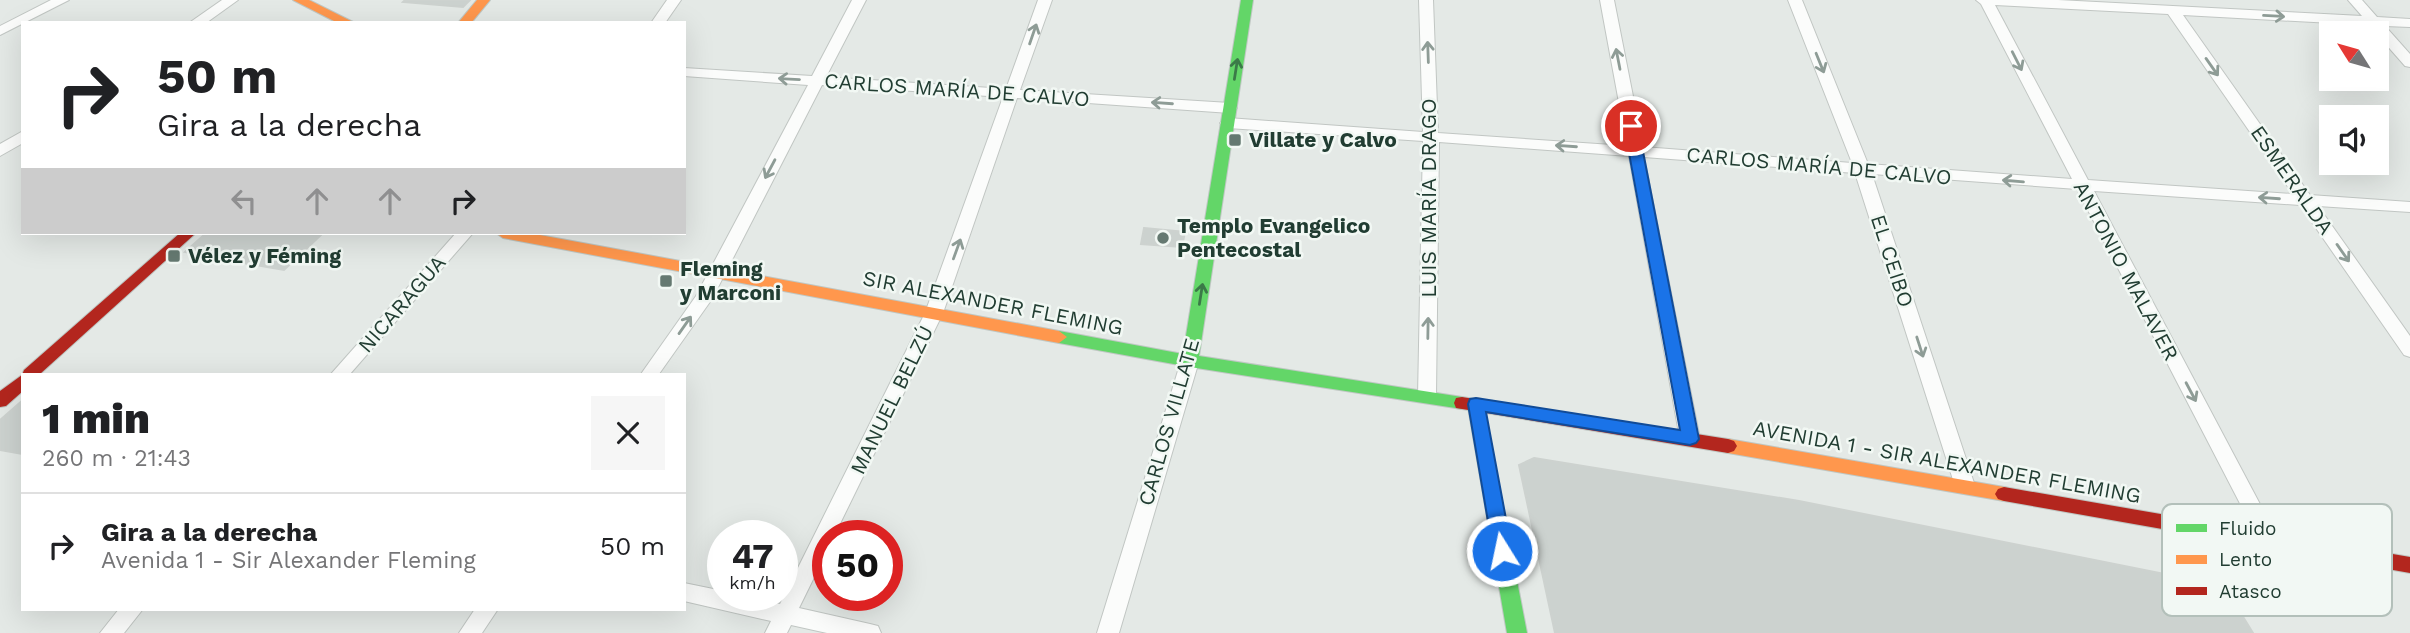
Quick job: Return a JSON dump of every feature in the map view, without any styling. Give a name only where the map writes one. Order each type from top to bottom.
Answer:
[{"type":"main road","points":[[299,0],[345,21]]},
{"type":"main road","points":[[466,21],[484,0]]},
{"type":"main road","name":"CARLOS VILLATE","points":[[1190,361],[1247,0]]},
{"type":"main road","points":[[31,373],[187,235]]},
{"type":"main road","name":"SIR ALEXANDER FLEMING","points":[[515,235],[1190,361],[1476,404]]},
{"type":"main road","points":[[0,401],[21,383]]},
{"type":"main road","points":[[1476,404],[1517,633]]},
{"type":"main road","name":"AVENIDA 1 - SIR ALEXANDER FLEMING","points":[[1476,404],[2162,521]]},
{"type":"main road","name":"AVENIDA 1 - SIR ALEXANDER FLEMING","points":[[2392,562],[2410,565]]},
{"type":"street","points":[[0,31],[62,0]]},
{"type":"street","points":[[199,21],[231,0]]},
{"type":"street","points":[[659,21],[674,0]]},
{"type":"street","points":[[651,373],[703,299],[859,0]]},
{"type":"street","name":"MANUEL BELZÚ","points":[[776,633],[934,313],[1045,0]]},
{"type":"street","name":"LUIS MARÍA DRAGO","points":[[1426,0],[1431,136],[1427,396]]},
{"type":"street","points":[[1607,0],[1690,439]]},
{"type":"street","name":"EL CEIBO","points":[[1795,0],[1862,169],[1965,486]]},
{"type":"street","points":[[1985,0],[2374,21]]},
{"type":"street","name":"ANTONIO MALAVER","points":[[1985,0],[2250,504]]},
{"type":"street","points":[[2355,0],[2374,21]]},
{"type":"street","name":"ESMERALDA","points":[[2173,11],[2410,350]]},
{"type":"street","points":[[2389,22],[2410,23]]},
{"type":"street","points":[[2389,38],[2410,63]]},
{"type":"street","name":"CARLOS MARÍA DE CALVO","points":[[686,72],[1012,94],[1431,136],[2081,186],[2410,207]]},
{"type":"street","points":[[1,150],[21,137]]},
{"type":"street","points":[[1,150],[21,152]]},
{"type":"street","name":"NICARAGUA","points":[[341,373],[463,235]]},
{"type":"street","name":"CARLOS VILLATE","points":[[1108,633],[1190,361]]},
{"type":"street","points":[[686,592],[870,633]]},
{"type":"street","points":[[111,633],[130,611]]},
{"type":"street","points":[[470,633],[486,611]]},
{"type":"building","points":[[470,0],[463,7],[403,2]]},
{"type":"building","name":"Templo Evangelico Pentecostal","points":[[1144,228],[1185,232],[1182,247],[1141,244]]},
{"type":"building","points":[[204,235],[236,239],[215,258],[185,252]]},
{"type":"building","points":[[211,235],[321,235],[284,270],[215,258],[236,239]]},
{"type":"building","points":[[21,402],[21,454],[0,450],[0,420]]},
{"type":"building","points":[[1534,458],[1799,501],[2162,574],[2162,616],[2243,616],[2253,633],[1555,633],[1519,465]]},
{"type":"traffic: fast","points":[[1190,361],[1247,0]]},
{"type":"traffic: fast","points":[[1059,337],[1190,361],[1462,403]]},
{"type":"traffic: fast","points":[[1476,404],[1517,633]]},
{"type":"traffic: slow","points":[[299,0],[345,21]]},
{"type":"traffic: slow","points":[[466,21],[484,0]]},
{"type":"traffic: slow","points":[[514,235],[1059,337]]},
{"type":"traffic: slow","points":[[1728,446],[2004,494]]},
{"type":"traffic: jam","points":[[31,373],[187,235]]},
{"type":"traffic: jam","points":[[0,401],[21,383]]},
{"type":"traffic: jam","points":[[1462,403],[1728,446]]},
{"type":"traffic: jam","points":[[2004,494],[2162,522]]},
{"type":"traffic: jam","points":[[2392,562],[2410,565]]},
{"type":"place","name":"Villate y Calvo","points":[[1235,140]]},
{"type":"place","name":"Templo Evangelico Pentecostal","points":[[1163,238]]},
{"type":"place","name":"Vélez y Féming","points":[[174,256]]},
{"type":"place","name":"Fleming y Marconi","points":[[666,281]]},
{"type":"route","points":[[1502,551],[1476,404],[1690,439],[1631,126]]}]
